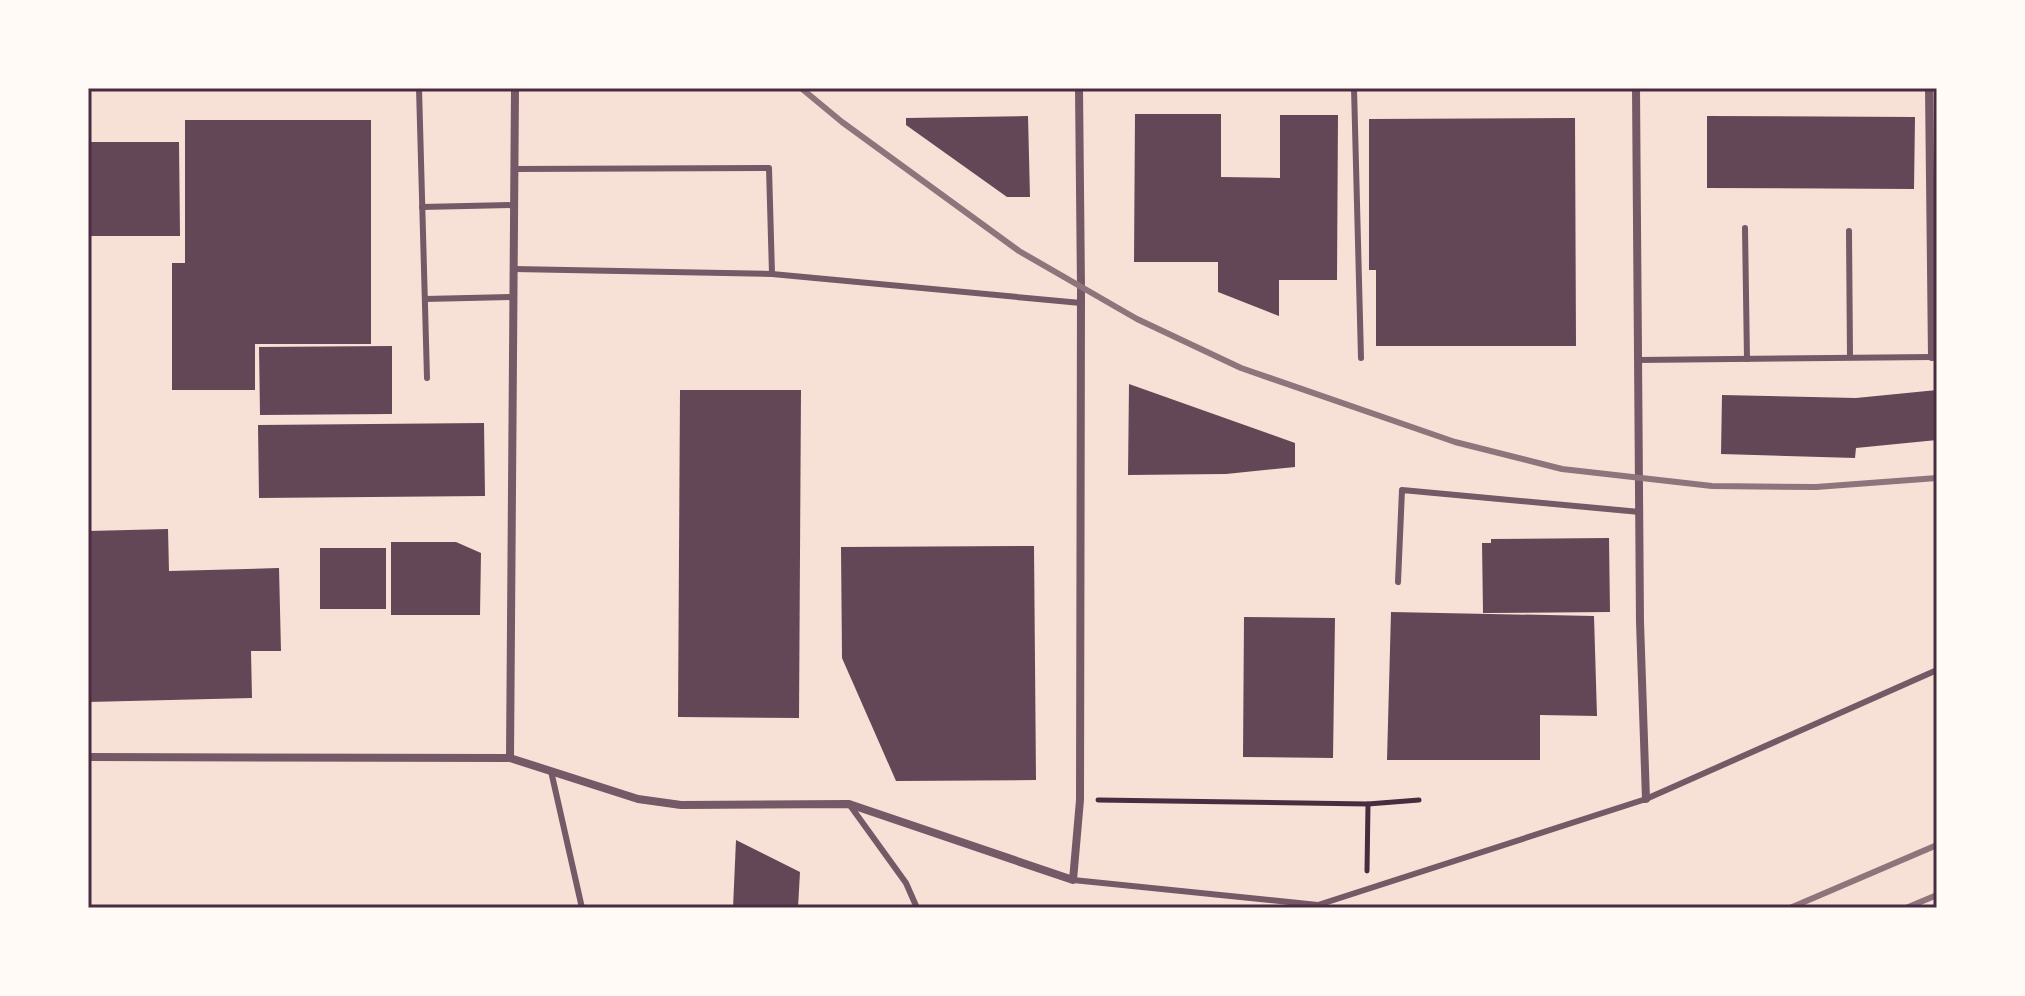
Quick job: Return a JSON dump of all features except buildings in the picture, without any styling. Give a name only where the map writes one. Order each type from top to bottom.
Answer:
[{"type":"street","points":[[510,758],[515,88]]},
{"type":"street","points":[[88,757],[510,758],[638,799],[681,805],[849,804],[1073,880],[1080,800],[1079,88]]},
{"type":"street","points":[[1636,88],[1640,622],[1646,799]]},
{"type":"street","points":[[1929,88],[1934,356]]},
{"type":"lane","points":[[419,88],[427,378]]},
{"type":"lane","points":[[1354,88],[1361,358]]},
{"type":"lane","points":[[514,169],[769,168],[772,274]]},
{"type":"lane","points":[[422,207],[514,205]]},
{"type":"lane","points":[[1745,228],[1747,359]]},
{"type":"lane","points":[[1849,231],[1850,357]]},
{"type":"lane","points":[[514,269],[772,274],[1081,303]]},
{"type":"lane","points":[[425,299],[514,297]]},
{"type":"lane","points":[[1638,360],[1934,356]]},
{"type":"lane","points":[[1398,582],[1402,490],[1640,512]]},
{"type":"lane","points":[[1073,880],[1318,905],[1646,799],[1937,670]]},
{"type":"lane","points":[[551,771],[582,908]]},
{"type":"lane","points":[[849,804],[906,883],[917,908]]},
{"type":"path","points":[[1122,800],[1368,804],[1419,800]]},
{"type":"path","points":[[1366,878],[1368,804]]},
{"type":"railway","points":[[801,88],[842,122],[1019,251],[1137,319],[1241,368],[1455,442],[1562,469],[1712,486],[1816,487],[1937,478]]},
{"type":"railway","points":[[1790,908],[1937,845]]},
{"type":"railway","points":[[1906,908],[1937,895]]}]
